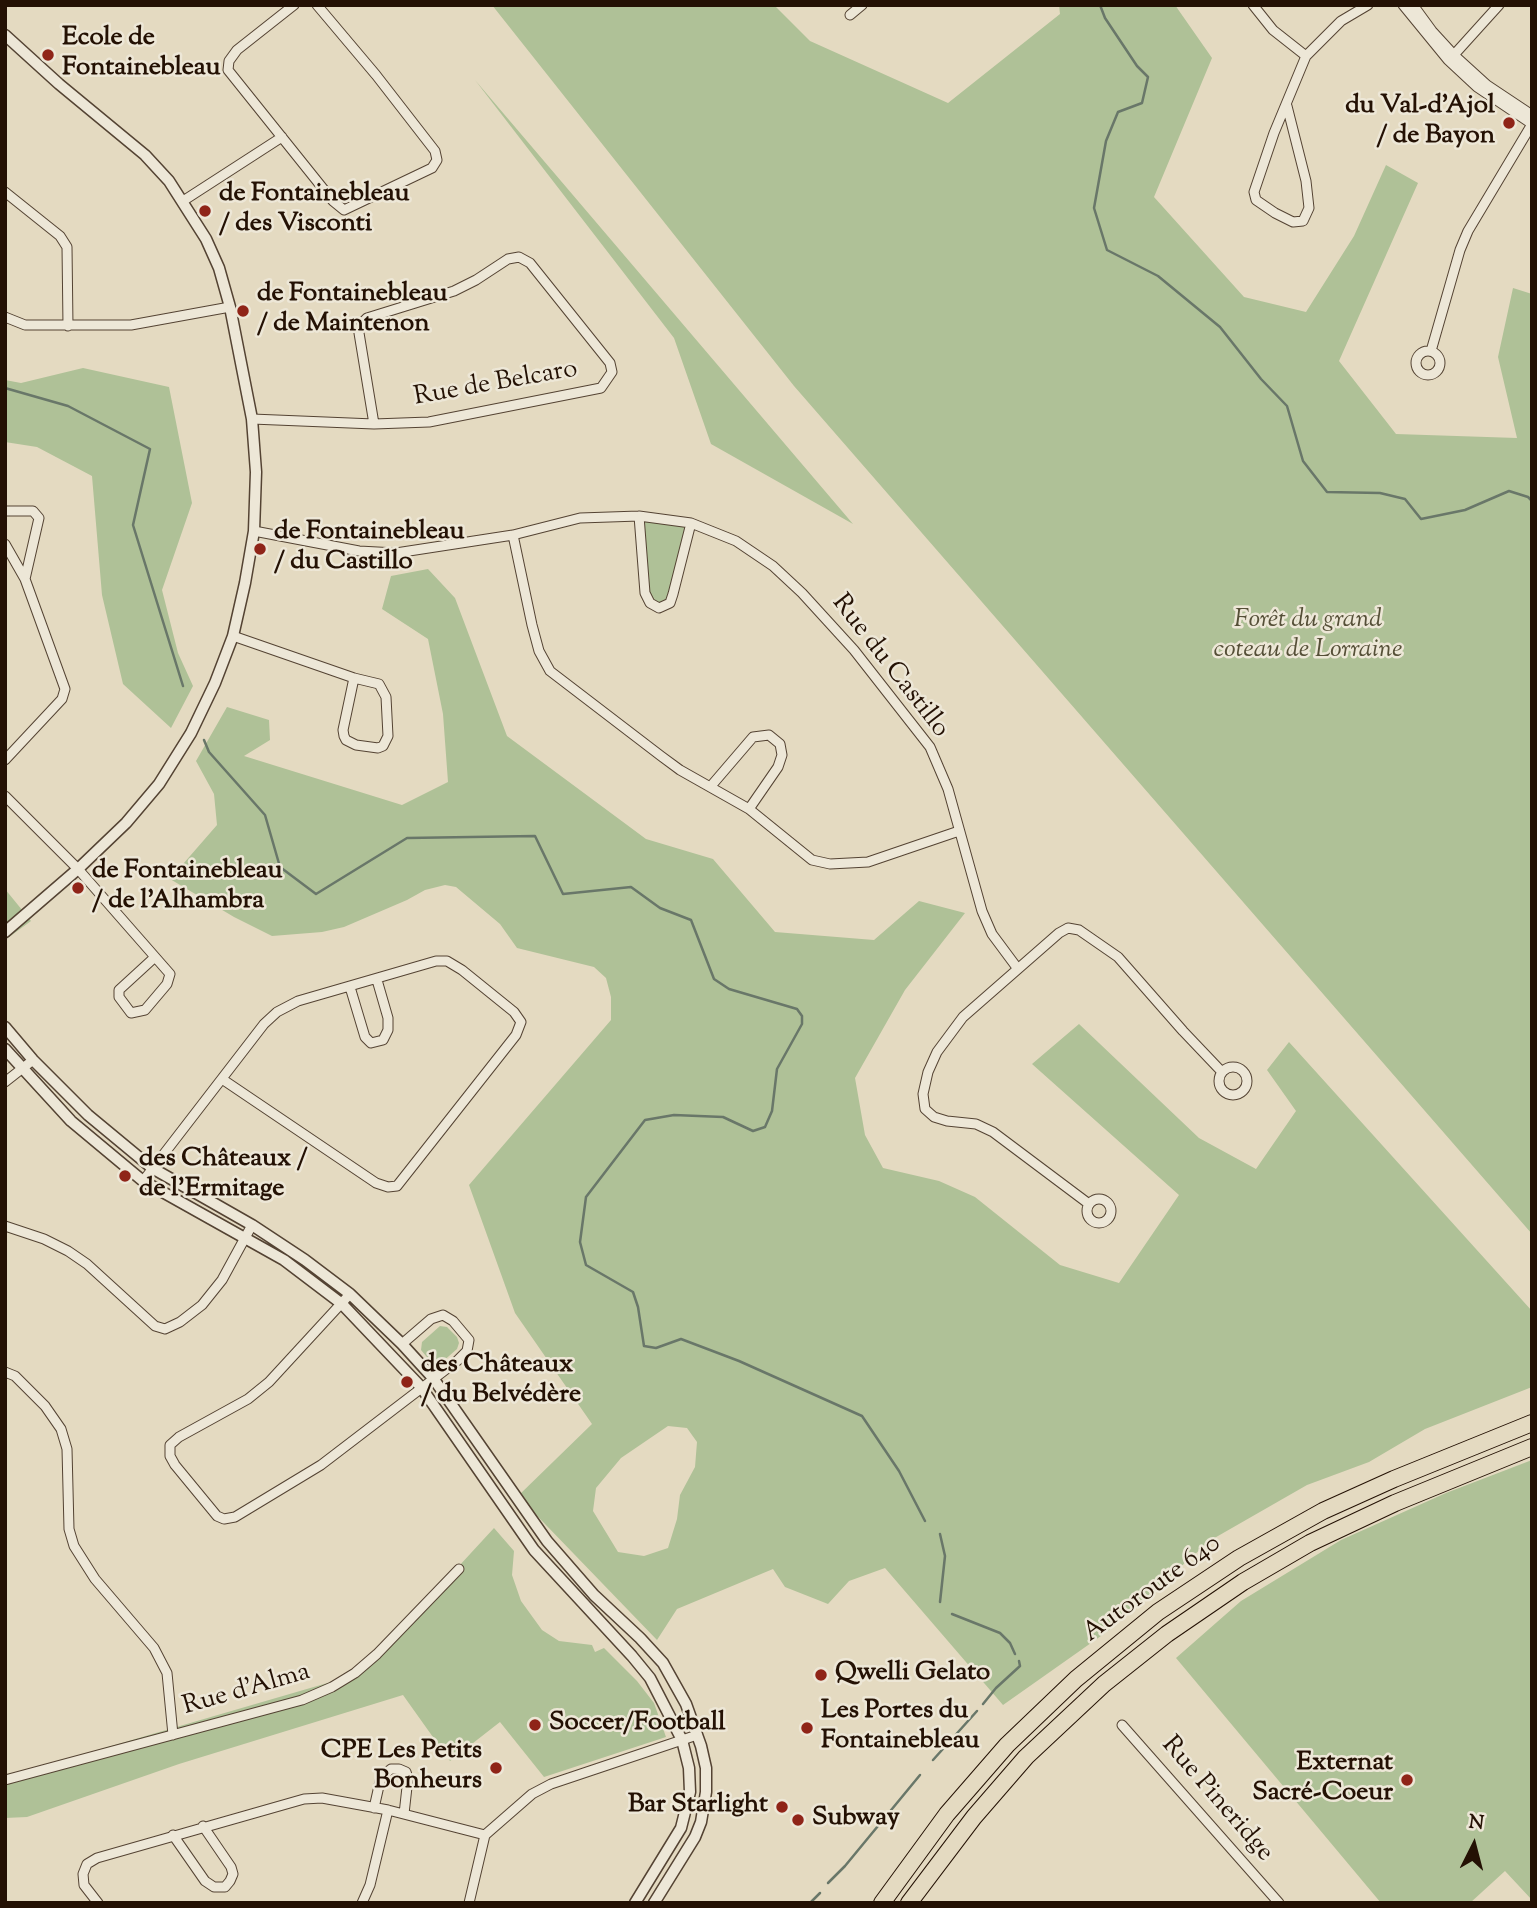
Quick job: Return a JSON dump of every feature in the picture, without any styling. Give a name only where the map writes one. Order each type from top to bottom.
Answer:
[{"type":"highway","name":"Autoroute 640","points":[[882,1903],[940,1823],[998,1754],[1083,1673],[1158,1612],[1239,1558],[1323,1511],[1532,1423]]},
{"type":"highway","name":"Autoroute 640","points":[[909,1903],[969,1822],[1026,1758],[1104,1684],[1174,1628],[1243,1582],[1323,1537],[1395,1503],[1532,1447]]},
{"type":"street","points":[[294,5],[237,50],[229,61],[228,70],[333,201],[344,210],[432,168],[437,160],[435,151],[317,5]]},
{"type":"street","points":[[850,15],[862,5]]},
{"type":"street","points":[[1253,5],[1273,30],[1306,56]]},
{"type":"street","points":[[1287,106],[1306,181],[1309,208],[1303,221],[1293,222],[1256,200],[1254,192],[1274,133],[1306,56],[1341,21],[1368,5]]},
{"type":"street","points":[[1403,5],[1478,87],[1532,124],[1468,231],[1430,351]]},
{"type":"street","points":[[1413,5],[1451,57],[1532,115]]},
{"type":"street","points":[[1451,57],[1500,5]]},
{"type":"street","points":[[5,35],[59,84],[134,144],[162,173],[183,201],[213,253],[230,307],[252,419],[256,472],[254,531],[246,583],[233,636],[215,683],[191,733],[159,784],[126,823],[5,932]]},
{"type":"street","points":[[183,201],[282,137]]},
{"type":"street","points":[[5,192],[60,236],[67,247],[68,326]]},
{"type":"street","name":"Rue de Belcaro","points":[[252,419],[374,424],[429,422],[601,388],[612,372],[610,363],[530,264],[519,257],[508,260],[454,291],[367,318],[361,324],[359,333],[374,424]]},
{"type":"street","points":[[5,317],[25,325],[131,325],[230,307]]},
{"type":"street","points":[[5,511],[33,511],[38,518],[25,579]]},
{"type":"street","points":[[639,516],[645,593],[650,603],[659,608],[670,603],[674,594],[691,523]]},
{"type":"street","name":"Rue du Castillo","points":[[254,531],[359,551],[396,553],[513,535],[580,518],[639,516],[691,523],[736,541],[773,566],[802,593],[854,650],[930,747],[948,789],[982,911],[992,934],[1018,969]]},
{"type":"street","points":[[513,535],[539,651],[550,671],[661,757],[749,809],[812,859],[830,864],[868,862],[959,831]]},
{"type":"street","points":[[5,544],[25,579],[65,689],[62,699],[5,760]]},
{"type":"street","points":[[233,636],[354,678],[379,684],[384,690],[388,736],[383,746],[377,748],[356,745],[344,736],[354,678]]},
{"type":"street","points":[[711,786],[753,737],[769,735],[780,744],[782,755],[778,767],[749,809]]},
{"type":"street","points":[[5,796],[78,869],[170,974],[167,984],[145,1010],[131,1013],[119,997],[118,989],[155,957]]},
{"type":"street","points":[[1089,1203],[993,1132],[976,1124],[934,1117],[925,1109],[923,1094],[928,1072],[937,1052],[963,1017],[1059,933],[1068,928],[1079,930],[1118,957],[1222,1072]]},
{"type":"street","points":[[143,1181],[264,1024],[277,1012],[298,1001],[436,961],[447,961],[514,1012],[520,1022],[516,1035],[397,1186],[387,1187],[376,1183],[222,1079]]},
{"type":"street","points":[[350,987],[365,1037],[371,1043],[383,1040],[388,1030],[388,1018],[377,980]]},
{"type":"street","points":[[5,1027],[33,1060],[88,1115],[152,1168],[252,1224],[305,1260],[350,1294],[402,1344],[433,1378],[547,1541],[594,1595],[663,1663],[686,1703],[697,1735],[706,1768],[706,1792],[703,1816],[692,1843],[654,1903]]},
{"type":"street","points":[[5,1049],[71,1121],[143,1181],[284,1260],[342,1304],[421,1387],[534,1550],[650,1678],[682,1740],[690,1775],[688,1810],[677,1836],[635,1903]]},
{"type":"street","points":[[5,1082],[33,1060]]},
{"type":"street","points":[[5,1226],[68,1251],[87,1264],[155,1326],[165,1329],[180,1322],[202,1305],[222,1280],[252,1224]]},
{"type":"street","points":[[350,1294],[269,1382],[248,1399],[179,1437],[170,1445],[170,1456],[175,1465],[217,1516],[224,1519],[235,1517],[321,1465],[467,1351],[469,1340],[453,1321],[443,1315],[431,1319],[402,1344]]},
{"type":"street","points":[[5,1372],[15,1376],[45,1406],[61,1429],[67,1449],[69,1529],[74,1546],[94,1579],[154,1648],[166,1673],[173,1735]]},
{"type":"street","name":"Rue d'Alma","points":[[5,1780],[302,1700],[332,1687],[355,1673],[377,1654],[459,1569]]},
{"type":"street","name":"Rue Pineridge","points":[[1122,1725],[1279,1903]]},
{"type":"street","points":[[469,1903],[485,1835],[532,1794],[551,1784],[697,1735]]},
{"type":"street","points":[[374,1808],[381,1777],[391,1769],[399,1769],[406,1772],[408,1778],[404,1814]]},
{"type":"street","points":[[98,1903],[84,1885],[83,1874],[87,1864],[97,1858],[304,1799],[322,1798],[388,1810],[485,1835]]},
{"type":"street","points":[[362,1903],[370,1885],[388,1810]]},
{"type":"street","points":[[173,1835],[205,1881],[214,1887],[225,1886],[233,1874],[231,1867],[203,1826]]},
{"type":"green space","name":"Forêt du grand coteau de Lorraine","points":[[492,5],[774,5],[810,41],[948,103],[1060,14],[1059,5],[1175,5],[1212,58],[1154,197],[1244,297],[1306,312],[1354,236],[1386,165],[1418,183],[1339,361],[1396,434],[1517,438],[1498,357],[1513,288],[1532,294],[1532,1234],[794,386]]},
{"type":"green space","points":[[475,80],[853,524],[711,444],[674,338]]},
{"type":"green space","points":[[83,368],[169,387],[192,503],[162,590],[178,653],[193,686],[171,728],[123,684],[102,595],[92,476],[37,447],[5,442],[5,380],[21,383]]},
{"type":"green space","points":[[639,516],[691,523],[673,594],[659,608],[650,603]]},
{"type":"green space","points":[[428,569],[455,598],[507,736],[646,839],[713,859],[775,932],[874,940],[919,901],[965,913],[905,990],[855,1078],[865,1135],[883,1168],[939,1181],[975,1197],[1060,1265],[1119,1283],[1179,1195],[1032,1064],[1079,1024],[1199,1138],[1256,1169],[1296,1111],[1267,1070],[1289,1042],[1532,1311],[1532,1387],[1425,1429],[1369,1462],[1307,1485],[1211,1540],[1108,1631],[1003,1705],[885,1568],[849,1581],[828,1604],[785,1587],[773,1569],[677,1609],[657,1640],[518,1496],[592,1424],[515,1313],[469,1185],[611,1020],[611,997],[606,978],[594,967],[517,948],[500,924],[456,887],[445,885],[425,890],[344,927],[322,932],[272,936],[170,879],[217,825],[214,794],[196,761],[227,707],[269,720],[270,740],[244,756],[402,805],[448,782],[443,714],[428,639],[382,609],[391,576]],"holes":[[[668,1426],[687,1428],[697,1442],[695,1467],[680,1495],[677,1519],[668,1548],[644,1556],[618,1552],[593,1511],[596,1488],[621,1458]]]},
{"type":"green space","points":[[5,889],[31,921],[5,940]]},
{"type":"green space","points":[[440,1326],[447,1327],[459,1343],[457,1349],[441,1363],[431,1362],[421,1350],[422,1342]]},
{"type":"green space","name":"Externat Sacré-Coeur","points":[[1532,1460],[1532,1900],[1505,1871],[1470,1903],[1381,1903],[1176,1658],[1241,1601],[1341,1540],[1446,1493]]},
{"type":"green space","points":[[494,1528],[514,1551],[512,1575],[521,1601],[542,1630],[559,1641],[592,1645],[595,1652],[604,1648],[637,1681],[654,1703],[666,1737],[544,1777],[500,1722],[450,1761],[403,1695],[179,1764],[27,1817],[5,1818],[5,1777],[348,1677],[377,1655]]},
{"type":"waterway","points":[[1100,5],[1105,18],[1137,66],[1148,77],[1142,103],[1118,112],[1106,141],[1094,208],[1107,250],[1158,276],[1220,327],[1261,379],[1287,406],[1303,461],[1327,492],[1380,493],[1405,499],[1421,519],[1465,510],[1509,491],[1532,501]]},
{"type":"waterway","points":[[5,388],[68,406],[150,449],[133,525],[183,686]]},
{"type":"waterway","points":[[204,740],[209,752],[265,815],[280,867],[316,894],[407,838],[535,836],[563,894],[631,887],[660,908],[691,920],[714,979],[729,989],[797,1009],[802,1016],[802,1024],[777,1069],[772,1111],[765,1127],[753,1131],[723,1117],[674,1115],[645,1120],[586,1197],[580,1242],[586,1265],[633,1292],[644,1346],[656,1348],[681,1339],[739,1361],[862,1416],[899,1471],[925,1521]]},
{"type":"waterway","points":[[940,1534],[945,1556],[940,1602]]},
{"type":"waterway","points":[[952,1614],[1000,1633],[1010,1643],[1015,1654]]},
{"type":"waterway","points":[[983,1704],[1020,1666],[1019,1661]]},
{"type":"waterway","points":[[933,1760],[977,1711]]},
{"type":"waterway","points":[[828,1883],[920,1775]]},
{"type":"waterway","points":[[810,1903],[820,1893]]},
{"type":"place","name":"Ecole de Fontainebleau","points":[[48,55]]},
{"type":"place","name":"du Val-d'Ajol / de Bayon","points":[[1509,123]]},
{"type":"place","name":"de Fontainebleau / des Visconti","points":[[205,211]]},
{"type":"place","name":"de Fontainebleau / de Maintenon","points":[[243,311]]},
{"type":"place","name":"de Fontainebleau / du Castillo","points":[[260,549]]},
{"type":"place","name":"de Fontainebleau / de l'Alhambra","points":[[78,888]]},
{"type":"place","name":"des Châteaux / de l'Ermitage","points":[[125,1176]]},
{"type":"place","name":"des Châteaux / du Belvédère","points":[[407,1382]]},
{"type":"place","name":"Qwelli Gelato","points":[[821,1675]]},
{"type":"place","name":"Soccer/Football","points":[[535,1725]]},
{"type":"place","name":"Les Portes du Fontainebleau","points":[[807,1728]]},
{"type":"place","name":"CPE Les Petits Bonheurs","points":[[496,1768]]},
{"type":"place","name":"Externat Sacré-Coeur","points":[[1407,1780]]},
{"type":"place","name":"Bar Starlight","points":[[782,1807]]},
{"type":"place","name":"Subway","points":[[798,1820]]}]
